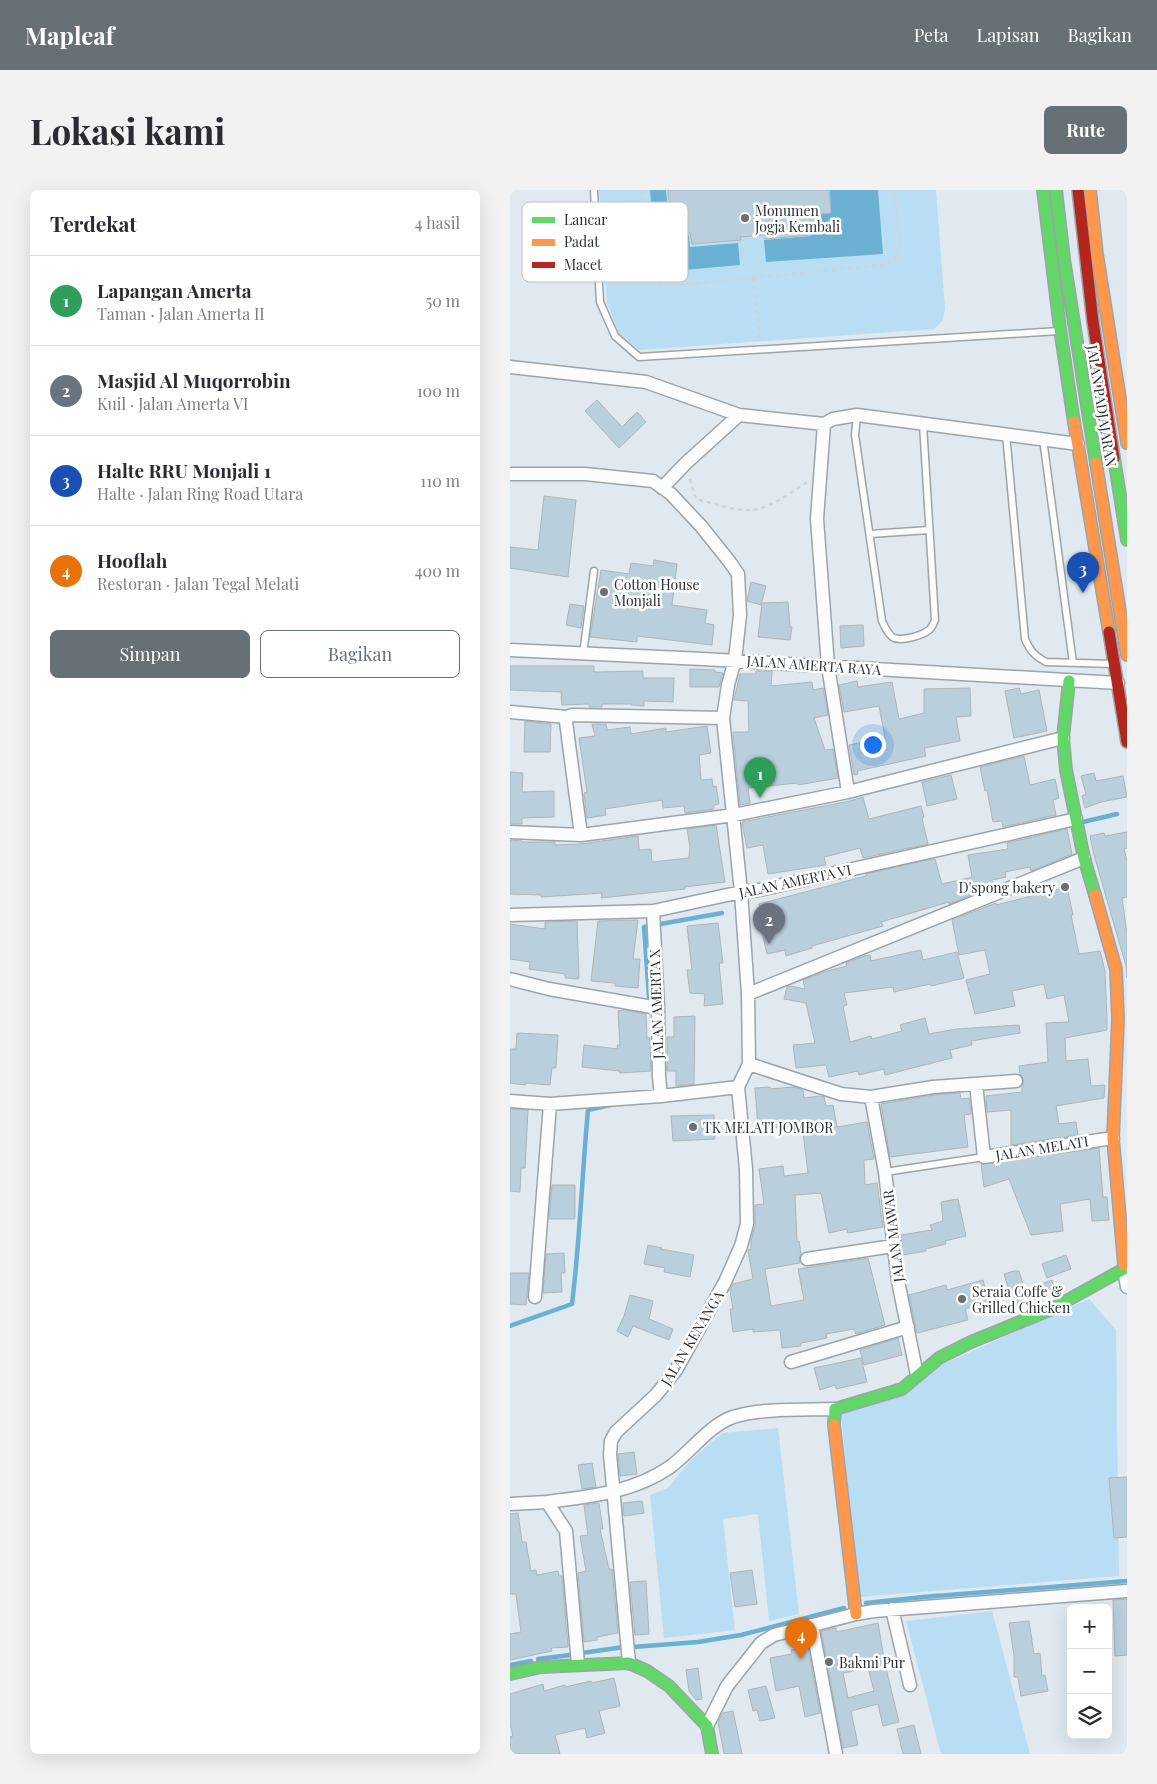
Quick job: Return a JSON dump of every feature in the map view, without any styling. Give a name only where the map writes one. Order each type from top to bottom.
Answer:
[{"type":"main road","points":[[1043,190],[1050,260],[1101,590],[1127,742]]},
{"type":"main road","name":"JALAN PADJAJARAN","points":[[1056,190],[1064,259],[1127,655]]},
{"type":"main road","name":"JALAN PADJAJARAN","points":[[1078,190],[1081,230],[1099,361],[1127,540]]},
{"type":"main road","points":[[1090,190],[1097,254],[1127,443]]},
{"type":"main road","points":[[1099,361],[1114,359]]},
{"type":"main road","points":[[856,1614],[834,1430],[835,1409],[902,1389],[938,1358],[971,1342],[1052,1309],[1124,1268],[1122,1165],[1113,1138],[1118,1019],[1116,969],[1084,858],[1066,770],[1064,738],[1069,680]]},
{"type":"main road","points":[[510,1674],[540,1667],[629,1663],[647,1671],[669,1686],[707,1726],[712,1754]]},
{"type":"street","points":[[510,367],[646,382],[739,415],[824,424],[833,419],[857,415],[1078,444]]},
{"type":"street","points":[[662,488],[686,463],[739,415]]},
{"type":"street","points":[[824,424],[817,519],[828,666],[848,792]]},
{"type":"street","points":[[510,474],[586,474],[653,481],[671,494],[702,526],[738,574],[740,615],[735,660],[728,685],[723,718],[741,892],[748,994],[749,1064],[738,1087],[661,1096],[550,1104],[510,1101]]},
{"type":"street","name":"JALAN AMERTA RAYA","points":[[510,650],[735,660],[1118,683]]},
{"type":"street","points":[[510,712],[567,717],[572,714],[723,718]]},
{"type":"street","points":[[567,717],[566,722],[581,835]]},
{"type":"street","points":[[510,832],[581,835],[734,815],[848,792],[1064,738]]},
{"type":"street","name":"JALAN AMERTA VI","points":[[510,915],[653,911],[768,888],[1076,819]]},
{"type":"street","points":[[748,994],[1084,858]]},
{"type":"street","name":"JALAN AMERTA X","points":[[653,911],[658,1008],[658,1077],[661,1096]]},
{"type":"street","points":[[510,979],[549,989],[658,1008]]},
{"type":"street","points":[[749,1064],[840,1094],[871,1097],[933,1087],[1016,1081]]},
{"type":"street","name":"JALAN MELATI","points":[[976,1084],[984,1157],[1113,1138]]},
{"type":"street","name":"JALAN KENANGA","points":[[629,1663],[613,1493],[611,1441],[616,1432],[656,1396],[676,1370],[726,1282],[741,1246],[747,1224],[746,1169],[738,1087]]},
{"type":"street","name":"JALAN MAWAR","points":[[871,1097],[886,1172],[898,1281],[917,1375]]},
{"type":"street","points":[[535,1297],[550,1104]]},
{"type":"street","points":[[807,1259],[893,1246]]},
{"type":"street","points":[[1124,1268],[1127,1287]]},
{"type":"street","points":[[791,1362],[908,1327]]},
{"type":"street","points":[[510,1504],[547,1502],[613,1493],[642,1482],[670,1467],[709,1432],[732,1417],[764,1412],[835,1409]]},
{"type":"street","points":[[547,1502],[566,1532],[578,1664]]},
{"type":"street","points":[[707,1726],[726,1686],[761,1643],[774,1635],[856,1614],[892,1609],[1127,1591]]},
{"type":"street","points":[[892,1609],[910,1685]]},
{"type":"street","points":[[812,1625],[836,1754]]},
{"type":"lane","points":[[599,282],[600,302],[615,336],[639,356],[1075,330]]},
{"type":"lane","points":[[857,415],[855,435],[882,621],[888,633],[894,638],[917,636],[931,630],[935,620],[923,424]]},
{"type":"lane","points":[[1006,434],[1025,639],[1030,650],[1037,658],[1046,662],[1114,664]]},
{"type":"lane","points":[[1043,439],[1073,663]]},
{"type":"lane","points":[[870,534],[929,530]]},
{"type":"lane","points":[[583,654],[594,571]]},
{"type":"lane","points":[[886,1172],[984,1157]]},
{"type":"path","points":[[657,282],[669,286],[889,263],[896,258],[900,248],[894,190]]},
{"type":"path","points":[[753,278],[761,350]]},
{"type":"path","points":[[686,463],[696,498],[720,505],[751,510],[778,502],[820,472]]},
{"type":"shaded area","points":[[599,190],[936,190],[945,309],[943,320],[934,329],[639,350],[618,332],[607,302],[606,282],[688,282],[688,202],[600,202]]},
{"type":"shaded area","points":[[1089,1299],[1116,1330],[1119,1576],[859,1597],[841,1414],[939,1366]]},
{"type":"shaded area","points":[[778,1428],[799,1614],[769,1621],[758,1514],[723,1519],[735,1630],[664,1638],[650,1495],[668,1488],[690,1461],[722,1433]]},
{"type":"shaded area","points":[[992,1611],[1030,1754],[941,1754],[906,1621]]},
{"type":"water","points":[[650,190],[666,190],[667,202],[651,202]]},
{"type":"water","points":[[830,190],[878,190],[883,254],[766,262],[764,240],[811,236],[811,226],[821,225],[821,214],[831,213]]},
{"type":"water","points":[[688,235],[690,247],[738,243],[740,265],[688,270]]},
{"type":"building","name":"Monumen Jogja Kembali","points":[[668,190],[829,190],[831,213],[820,214],[820,224],[810,225],[811,235],[765,239],[765,235],[740,237],[741,240],[692,244],[690,233],[688,233],[688,202],[669,202]]},
{"type":"building","points":[[597,400],[622,427],[637,412],[646,422],[619,448],[585,411]]},
{"type":"building","points":[[544,496],[576,500],[568,577],[510,568],[510,547],[538,550]]},
{"type":"building","points":[[654,560],[677,564],[672,605],[707,610],[705,623],[714,625],[712,645],[637,636],[637,642],[590,637],[601,570],[629,574],[631,563],[653,566]]},
{"type":"building","points":[[751,582],[766,586],[761,605],[747,601]]},
{"type":"building","points":[[788,602],[790,627],[792,627],[790,640],[758,637],[762,603]]},
{"type":"building","points":[[570,604],[584,606],[581,628],[566,625]]},
{"type":"building","points":[[863,625],[864,646],[841,648],[840,626]]},
{"type":"building","points":[[510,666],[594,666],[594,672],[643,671],[643,678],[674,678],[673,702],[644,701],[644,706],[631,704],[602,704],[602,707],[589,707],[589,704],[562,705],[561,692],[510,690]]},
{"type":"building","points":[[690,669],[715,670],[715,672],[723,673],[719,687],[690,687]]},
{"type":"building","points":[[756,671],[772,671],[771,686],[812,682],[813,690],[823,688],[828,715],[814,718],[825,750],[833,749],[838,778],[798,785],[798,783],[748,788],[750,803],[740,805],[733,732],[749,732],[748,701],[734,700],[740,674],[756,674]]},
{"type":"building","points":[[857,681],[858,687],[892,682],[899,719],[924,713],[924,689],[970,688],[971,716],[956,717],[960,741],[924,748],[926,756],[857,771],[858,774],[854,775],[849,745],[885,738],[879,706],[844,712],[839,685]]},
{"type":"building","points":[[1019,688],[1021,694],[1039,690],[1047,731],[1014,738],[1005,691]]},
{"type":"building","points":[[525,721],[551,724],[550,752],[524,752]]},
{"type":"building","points":[[592,724],[606,724],[607,730],[630,727],[631,734],[666,728],[666,732],[707,726],[711,753],[699,755],[701,780],[712,779],[713,787],[716,786],[719,804],[714,805],[714,809],[685,813],[684,806],[663,808],[662,800],[605,809],[606,815],[587,818],[584,793],[587,792],[579,738],[595,736]]},
{"type":"building","points":[[1024,756],[1030,785],[1055,779],[1059,798],[1053,800],[1056,815],[1003,827],[1002,821],[993,822],[987,790],[985,791],[980,767]]},
{"type":"building","points":[[510,772],[523,773],[522,792],[554,791],[554,817],[522,818],[522,824],[510,824]]},
{"type":"building","points":[[1094,773],[1096,781],[1123,776],[1127,797],[1101,802],[1085,808],[1082,796],[1086,794],[1081,776]]},
{"type":"building","points":[[951,775],[957,799],[927,806],[922,782]]},
{"type":"building","points":[[863,797],[869,819],[921,806],[928,844],[863,858],[860,848],[824,857],[826,865],[768,874],[763,845],[747,848],[742,822]]},
{"type":"building","points":[[716,825],[725,882],[685,887],[685,889],[601,898],[602,893],[541,897],[541,895],[510,894],[510,840],[555,842],[555,845],[580,844],[638,836],[639,850],[651,849],[652,862],[689,858],[690,847],[687,829]]},
{"type":"building","points":[[1067,829],[1072,854],[1031,871],[1030,867],[1005,872],[1006,877],[992,880],[993,886],[949,904],[949,902],[881,922],[883,926],[812,946],[812,948],[786,956],[785,950],[767,954],[762,932],[766,931],[759,904],[866,876],[866,874],[932,859],[935,859],[942,884],[972,877],[968,855],[1008,849],[1007,843]]},
{"type":"building","points":[[1127,832],[1127,848],[1124,849],[1127,861],[1127,897],[1122,898],[1127,934],[1127,978],[1126,966],[1090,836],[1104,833],[1105,836]]},
{"type":"building","points":[[1067,887],[1079,954],[1100,951],[1105,971],[1107,1030],[1065,1038],[1066,1061],[1088,1059],[1091,1086],[1105,1085],[1104,1098],[1056,1106],[1059,1124],[1076,1122],[1078,1135],[1011,1145],[1011,1110],[987,1112],[986,1096],[1022,1092],[1024,1080],[1020,1074],[1019,1066],[1048,1062],[1046,1023],[1069,1022],[1064,995],[1047,999],[1044,984],[1012,991],[1015,1006],[975,1014],[966,980],[990,974],[985,950],[959,955],[952,920],[996,903],[996,905]]},
{"type":"building","points":[[638,920],[633,959],[640,959],[638,988],[615,986],[615,983],[591,981],[598,921]]},
{"type":"building","points":[[577,921],[579,979],[565,978],[565,974],[529,969],[530,962],[510,959],[510,924],[545,929],[545,922]]},
{"type":"building","points":[[718,923],[723,963],[719,963],[723,1004],[704,1006],[705,994],[690,993],[687,970],[692,970],[687,926]]},
{"type":"building","points":[[921,950],[923,960],[957,952],[964,978],[894,992],[893,987],[844,993],[847,1005],[843,1006],[850,1042],[871,1036],[872,1039],[902,1031],[900,1025],[925,1018],[929,1034],[956,1029],[1019,1025],[1020,1033],[971,1041],[972,1045],[950,1050],[952,1058],[885,1075],[884,1069],[859,1075],[858,1071],[829,1077],[826,1065],[796,1068],[793,1045],[815,1043],[806,1003],[784,999],[787,987],[805,989],[803,980],[847,966],[846,963],[864,956],[870,955],[871,961]]},
{"type":"building","points":[[624,1010],[646,1014],[647,1038],[650,1038],[651,1071],[620,1073],[619,1071],[582,1067],[584,1045],[618,1049],[617,1045],[620,1045],[618,1011]]},
{"type":"building","points":[[695,1016],[694,1084],[676,1086],[676,1071],[667,1071],[667,1037],[674,1037],[674,1017]]},
{"type":"building","points":[[517,1033],[558,1035],[556,1068],[552,1068],[550,1085],[510,1083],[510,1049],[516,1049]]},
{"type":"building","points":[[770,1087],[770,1089],[793,1087],[803,1090],[804,1098],[824,1097],[826,1106],[833,1105],[837,1127],[867,1122],[874,1159],[864,1160],[865,1185],[877,1183],[883,1227],[848,1233],[847,1229],[829,1233],[821,1193],[795,1195],[797,1242],[799,1241],[801,1253],[800,1263],[765,1269],[771,1306],[804,1300],[798,1269],[868,1258],[885,1325],[856,1334],[854,1329],[826,1334],[827,1338],[801,1343],[801,1346],[782,1348],[780,1330],[753,1332],[753,1329],[733,1332],[730,1309],[733,1309],[730,1291],[733,1284],[753,1279],[748,1250],[751,1249],[755,1226],[755,1205],[764,1204],[759,1169],[783,1166],[784,1176],[808,1173],[802,1125],[758,1129],[755,1088]]},
{"type":"building","points":[[960,1093],[961,1099],[969,1098],[971,1114],[964,1115],[968,1147],[890,1157],[881,1104],[934,1095]]},
{"type":"building","points":[[510,1109],[528,1110],[525,1168],[521,1168],[520,1192],[510,1191]]},
{"type":"building","points":[[714,1115],[715,1139],[673,1141],[671,1116]]},
{"type":"building","points":[[1099,1148],[1103,1197],[1107,1197],[1109,1220],[1092,1221],[1090,1199],[1060,1204],[1063,1231],[1031,1235],[1009,1179],[984,1187],[981,1164]]},
{"type":"building","points":[[552,1185],[575,1185],[575,1219],[549,1219]]},
{"type":"building","points":[[958,1199],[966,1236],[945,1241],[946,1244],[925,1249],[926,1251],[903,1255],[901,1235],[932,1230],[930,1225],[943,1221],[941,1202]]},
{"type":"building","points":[[648,1245],[694,1255],[690,1277],[664,1272],[665,1268],[644,1264]]},
{"type":"building","points":[[564,1253],[565,1273],[561,1273],[562,1292],[543,1293],[546,1254]]},
{"type":"building","points":[[1066,1255],[1071,1269],[1047,1278],[1042,1264]]},
{"type":"building","points":[[1019,1271],[1025,1290],[1052,1280],[1056,1292],[1014,1307],[1004,1274]]},
{"type":"building","points":[[510,1273],[529,1273],[526,1305],[510,1304]]},
{"type":"building","points":[[983,1280],[989,1303],[965,1309],[968,1320],[917,1333],[909,1295],[946,1285],[947,1290]]},
{"type":"building","points":[[630,1295],[653,1301],[649,1319],[673,1329],[669,1340],[633,1326],[628,1337],[617,1331]]},
{"type":"building","points":[[898,1338],[902,1355],[864,1365],[860,1350]]},
{"type":"building","points":[[861,1358],[867,1382],[836,1389],[835,1385],[820,1390],[814,1368]]},
{"type":"building","points":[[634,1452],[637,1474],[620,1476],[618,1454]]},
{"type":"building","points":[[592,1463],[596,1487],[582,1489],[578,1465]]},
{"type":"building","points":[[1127,1477],[1127,1537],[1114,1538],[1109,1478]]},
{"type":"building","points":[[642,1501],[644,1513],[624,1516],[623,1503]]},
{"type":"building","points":[[599,1503],[603,1529],[600,1529],[609,1569],[612,1569],[618,1633],[597,1637],[597,1640],[584,1642],[578,1573],[586,1571],[580,1536],[588,1535],[584,1505]]},
{"type":"building","points":[[518,1513],[522,1542],[526,1542],[531,1571],[536,1570],[537,1575],[558,1571],[559,1576],[562,1576],[568,1647],[551,1648],[552,1651],[510,1660],[510,1634],[521,1632],[516,1594],[510,1594],[510,1514]]},
{"type":"building","points":[[752,1570],[757,1604],[735,1607],[730,1573]]},
{"type":"building","points":[[646,1581],[649,1634],[635,1635],[630,1582]]},
{"type":"building","points":[[1127,1599],[1127,1655],[1115,1656],[1113,1600]]},
{"type":"building","points":[[1029,1621],[1034,1654],[1040,1653],[1042,1676],[1045,1675],[1048,1691],[1021,1696],[1018,1677],[1014,1677],[1014,1655],[1009,1623]]},
{"type":"building","points":[[878,1623],[885,1664],[899,1722],[883,1726],[878,1704],[851,1711],[858,1745],[843,1748],[821,1631],[836,1628],[837,1632]],"holes":[[[868,1668],[874,1691],[848,1698],[843,1673]]]},
{"type":"building","points":[[808,1647],[820,1713],[805,1717],[799,1686],[776,1691],[770,1658],[792,1654],[791,1650]]},
{"type":"building","points":[[698,1668],[702,1699],[696,1700],[689,1691],[686,1670]]},
{"type":"building","points":[[614,1678],[620,1706],[599,1711],[605,1733],[587,1738],[585,1728],[555,1735],[560,1754],[510,1754],[510,1737],[513,1736],[510,1724],[510,1694],[543,1684],[544,1691],[565,1685],[565,1687]]},
{"type":"building","points":[[766,1686],[775,1718],[760,1721],[757,1710],[753,1711],[748,1690]]},
{"type":"building","points":[[733,1711],[742,1754],[724,1754],[718,1722],[723,1713]]},
{"type":"building","points":[[914,1725],[921,1754],[903,1754],[897,1729]]},
{"type":"waterway","points":[[1083,822],[1117,814]]},
{"type":"waterway","points":[[649,997],[644,927],[722,913]]},
{"type":"waterway","points":[[510,1326],[572,1304],[588,1110],[610,1105]]},
{"type":"waterway","points":[[866,1603],[1127,1581]]},
{"type":"waterway","points":[[633,1647],[698,1642],[741,1635],[844,1608]]},
{"type":"waterway","points":[[582,1653],[624,1647]]},
{"type":"waterway","points":[[538,1659],[570,1655]]},
{"type":"waterway","points":[[510,1665],[531,1661]]},
{"type":"traffic: fast","points":[[1043,190],[1060,329],[1074,422]]},
{"type":"traffic: fast","points":[[1056,190],[1064,259],[1096,463]]},
{"type":"traffic: fast","points":[[1114,458],[1127,540]]},
{"type":"traffic: fast","points":[[1069,681],[1063,738],[1066,770],[1084,858],[1095,895]]},
{"type":"traffic: fast","points":[[834,1425],[835,1409],[902,1389],[939,1358],[971,1342],[1052,1309],[1124,1269],[1124,1265]]},
{"type":"traffic: fast","points":[[510,1674],[541,1667],[629,1663],[647,1671],[669,1686],[707,1726],[712,1754]]},
{"type":"traffic: slow","points":[[1090,190],[1097,254],[1127,443]]},
{"type":"traffic: slow","points":[[1074,422],[1109,632]]},
{"type":"traffic: slow","points":[[1096,463],[1127,655]]},
{"type":"traffic: slow","points":[[1095,895],[1116,969],[1118,1019],[1113,1138],[1124,1265]]},
{"type":"traffic: slow","points":[[834,1425],[856,1614]]},
{"type":"traffic: jam","points":[[1078,190],[1093,322],[1114,458]]},
{"type":"traffic: jam","points":[[1109,632],[1127,742]]},
{"type":"place","name":"Monumen Jogja Kembali","points":[[745,218]]},
{"type":"place","name":"Cotton House Monjali","points":[[604,592]]},
{"type":"place","name":"Halte RRU Monjali 1","points":[[1083,593]]},
{"type":"place","name":"Lapangan Amerta","points":[[760,798]]},
{"type":"place","name":"D'spong bakery","points":[[1065,887]]},
{"type":"place","name":"Masjid Al Muqorrobin","points":[[769,944]]},
{"type":"place","name":"TK MELATI JOMBOR","points":[[693,1127]]},
{"type":"place","name":"Seraia Coffe & Grilled Chicken","points":[[962,1299]]},
{"type":"place","name":"Hooflah","points":[[801,1659]]},
{"type":"place","name":"Bakmi Pur","points":[[829,1662]]}]
